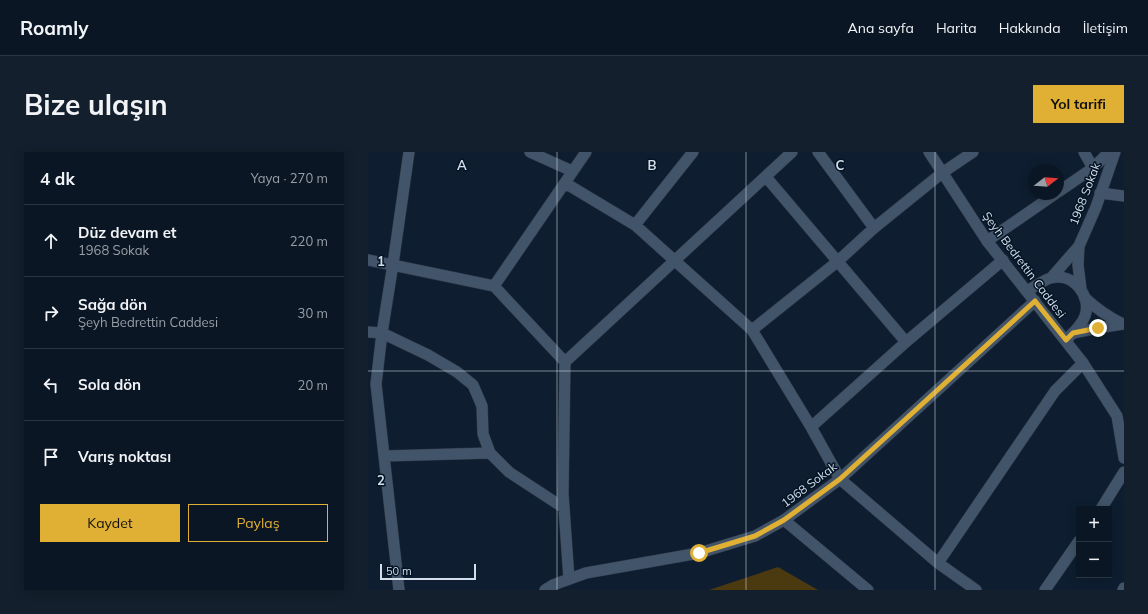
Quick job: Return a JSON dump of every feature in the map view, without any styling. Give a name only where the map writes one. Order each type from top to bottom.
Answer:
[{"type":"street","points":[[399,590],[384,456],[372,385],[393,264],[409,152]]},
{"type":"street","points":[[530,152],[572,171]]},
{"type":"street","points":[[494,286],[586,152]]},
{"type":"street","points":[[635,225],[693,152]]},
{"type":"street","points":[[565,362],[766,178],[792,152]]},
{"type":"street","points":[[818,152],[874,228]]},
{"type":"street","name":"Şeyh Bedrettin Caddesi","points":[[929,152],[987,241],[1035,301],[1069,337],[1083,363],[1117,416],[1122,438],[1124,458]]},
{"type":"street","points":[[752,330],[837,262],[874,228],[942,173],[973,152]]},
{"type":"street","points":[[1084,152],[1093,168]]},
{"type":"street","points":[[1064,188],[1093,168],[1109,152]]},
{"type":"street","name":"1968 Sokak","points":[[1079,246],[1115,152]]},
{"type":"street","points":[[766,178],[906,342]]},
{"type":"street","points":[[565,183],[635,225],[752,330],[811,427],[840,479],[938,563],[976,590]]},
{"type":"street","points":[[1100,194],[1124,196]]},
{"type":"street","points":[[987,241],[1046,200]]},
{"type":"street","points":[[1027,291],[1051,278],[1079,246]]},
{"type":"street","points":[[1069,337],[1085,317],[1086,309],[1078,265],[1079,246]]},
{"type":"street","points":[[368,260],[494,286],[565,362],[563,494],[569,579]]},
{"type":"street","points":[[811,427],[906,342],[1003,260]]},
{"type":"street","points":[[1051,278],[1062,277],[1071,280],[1097,310],[1124,324]]},
{"type":"street","name":"1968 Sokak","points":[[545,590],[553,585],[586,573],[699,553],[755,536],[784,520],[840,479],[1035,301]]},
{"type":"street","points":[[1069,337],[1098,328],[1124,324]]},
{"type":"street","points":[[368,332],[382,333],[428,355],[457,372],[473,386],[482,406],[483,434],[490,453],[509,472],[564,508]]},
{"type":"street","points":[[938,563],[1056,391],[1083,363]]},
{"type":"street","points":[[384,456],[490,453]]},
{"type":"street","points":[[1103,506],[1124,472]]},
{"type":"street","points":[[784,520],[868,590]]},
{"type":"street","points":[[1044,590],[1078,542]]},
{"type":"shaded area","points":[[778,567],[818,590],[709,590]]},
{"type":"route","points":[[699,553],[755,536],[784,520],[840,479],[1035,301],[1066,340],[1073,333],[1098,328]]}]
